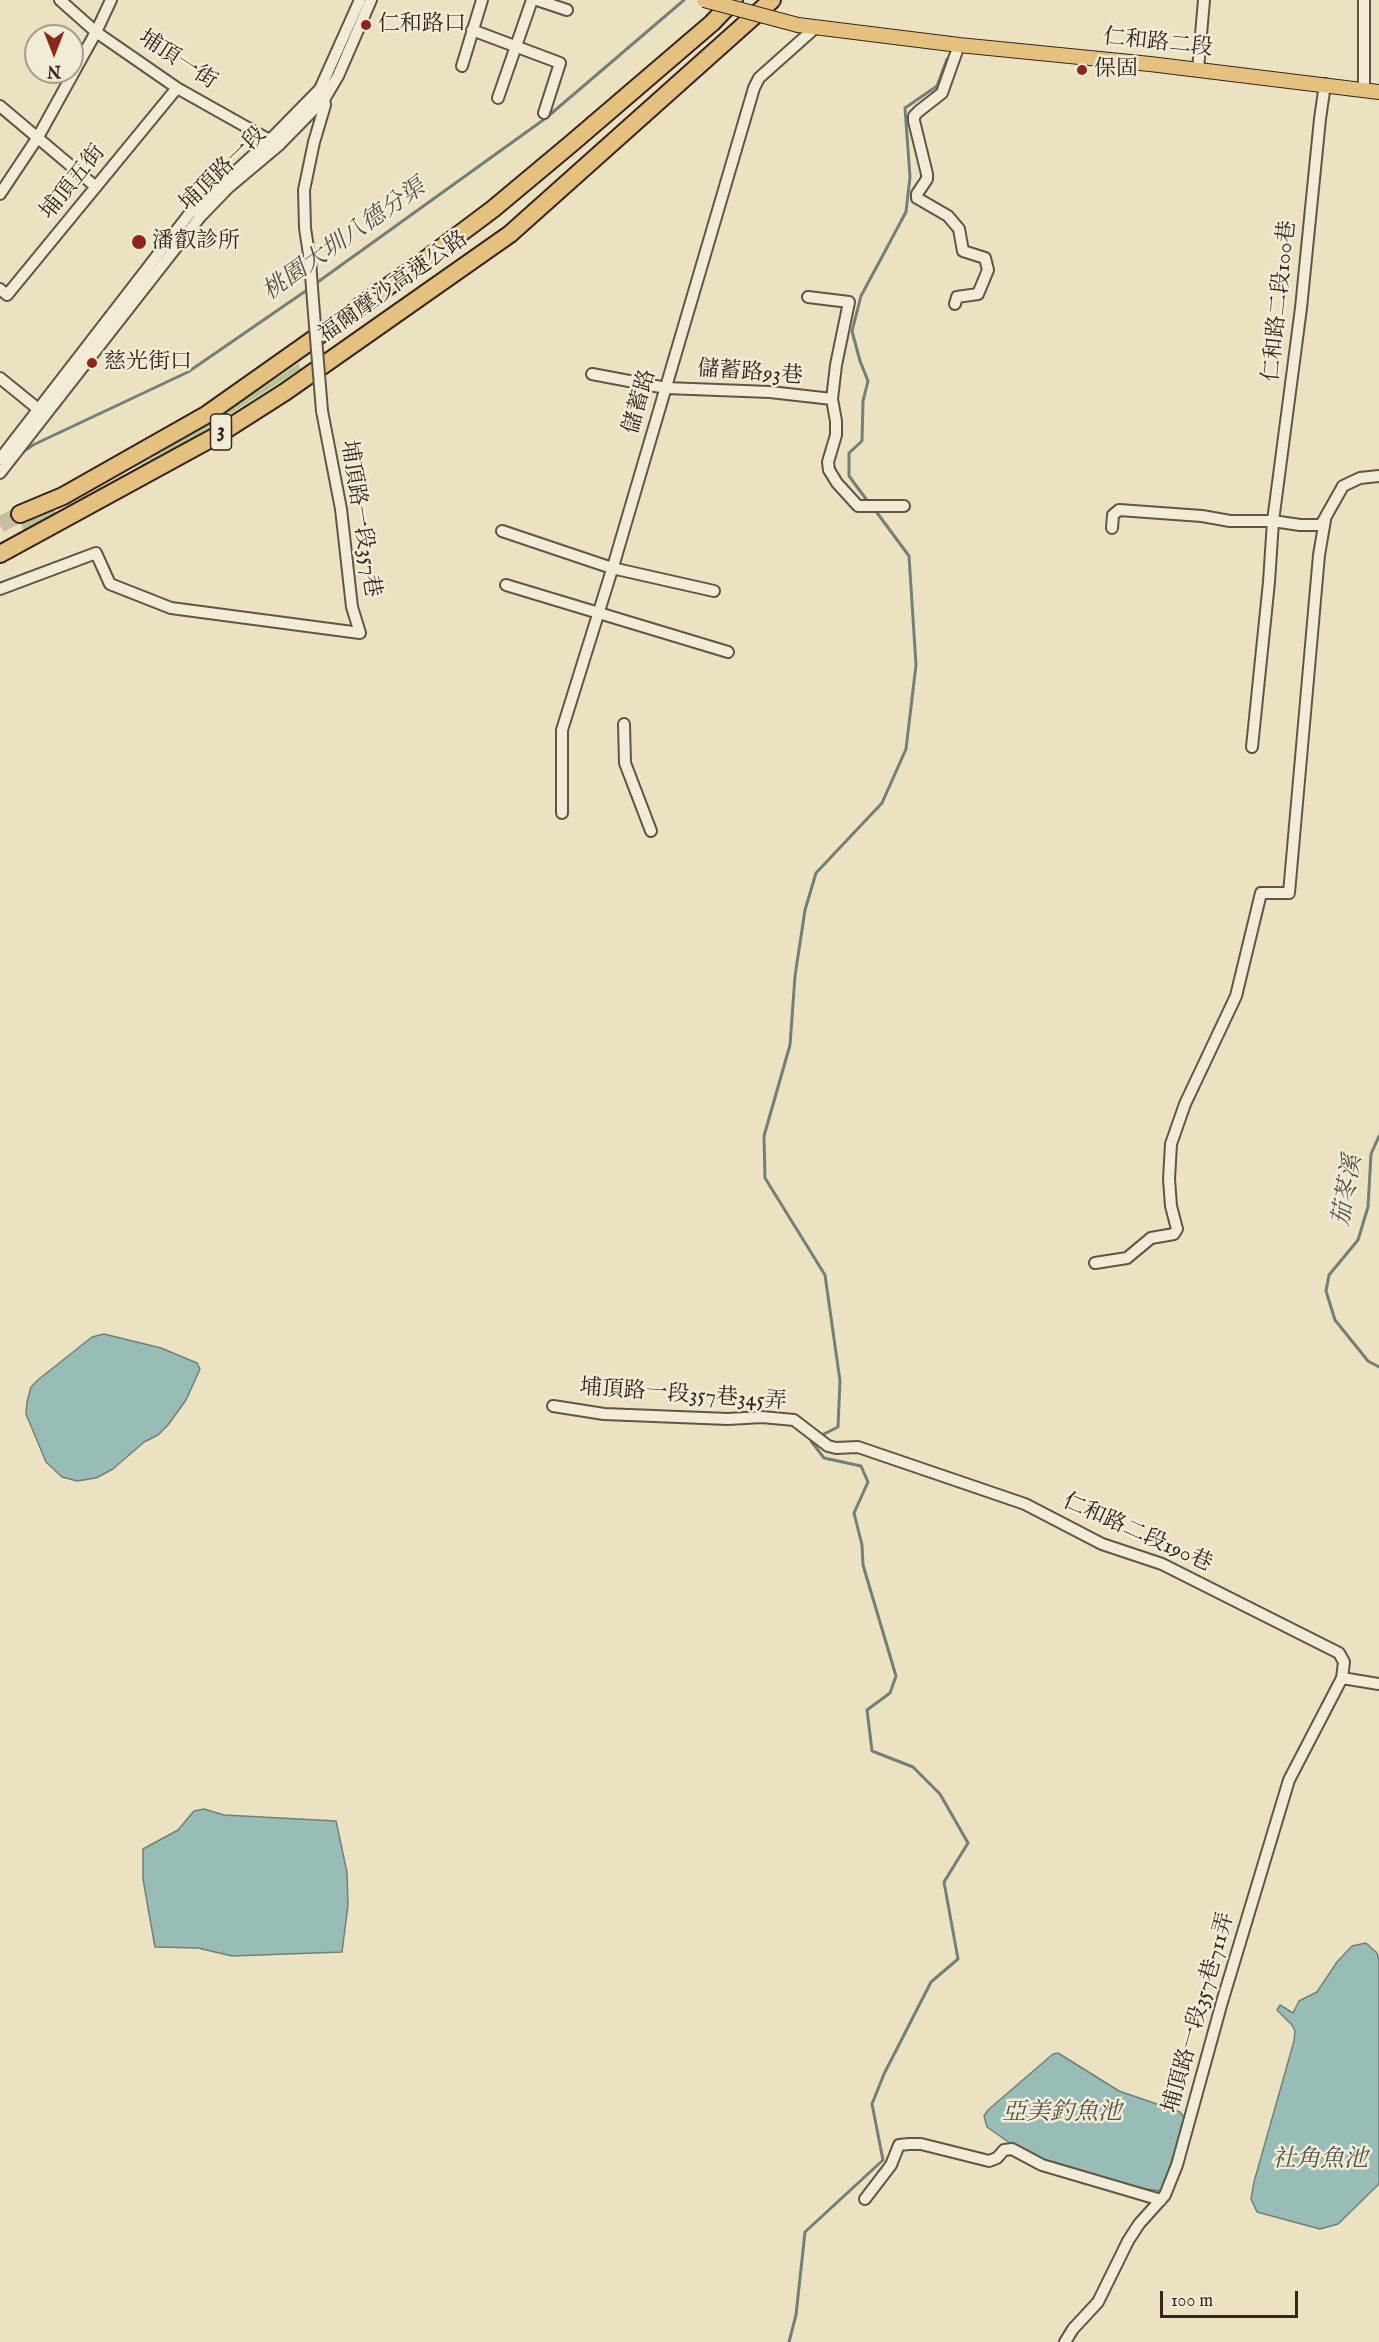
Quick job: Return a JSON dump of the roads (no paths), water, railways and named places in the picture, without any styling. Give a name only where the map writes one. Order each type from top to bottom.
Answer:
[{"type":"highway","name":"福爾摩沙高速公路","points":[[20,514],[63,496],[206,415],[417,266],[493,209],[572,143],[712,23],[734,0]]},
{"type":"highway","name":"福爾摩沙高速公路","points":[[0,554],[216,436],[285,392],[510,234],[772,0]]},
{"type":"highway","points":[[63,496],[75,513]]},
{"type":"main road","name":"仁和路二段","points":[[704,0],[815,28],[1198,69],[1379,92]]},
{"type":"street","name":"埔頂一街","points":[[60,0],[96,32],[177,87],[274,143]]},
{"type":"street","points":[[0,194],[38,137],[96,32],[111,0]]},
{"type":"street","name":"埔頂路一段","points":[[322,94],[360,0]]},
{"type":"street","name":"埔頂路一段","points":[[0,459],[42,413],[200,217],[338,76],[371,0]]},
{"type":"street","points":[[462,66],[482,0]]},
{"type":"street","points":[[498,98],[532,0]]},
{"type":"street","points":[[537,0],[567,10]]},
{"type":"street","points":[[1198,69],[1204,0]]},
{"type":"street","points":[[1364,0],[1364,90]]},
{"type":"street","name":"儲蓄路","points":[[562,813],[562,730],[759,78],[815,28]]},
{"type":"street","points":[[472,30],[560,63],[544,113]]},
{"type":"street","points":[[955,304],[957,297],[978,294],[988,270],[985,258],[963,251],[959,228],[948,216],[917,198],[917,194],[927,179],[927,174],[914,116],[942,93],[959,45]]},
{"type":"street","name":"仁和路二段100巷","points":[[1252,747],[1273,521],[1301,308],[1325,84]]},
{"type":"street","name":"埔頂五街","points":[[0,289],[7,295],[177,87]]},
{"type":"street","name":"埔頂路一段357巷","points":[[0,589],[96,553],[110,584],[171,608],[360,633],[352,607],[340,508],[322,411],[310,261],[305,228],[304,190],[314,142],[325,105],[322,94]]},
{"type":"street","points":[[0,106],[96,187]]},
{"type":"street","points":[[808,297],[849,302],[836,365],[832,399],[836,435],[828,462],[829,470],[837,483],[858,506],[904,506]]},
{"type":"street","name":"儲蓄路93巷","points":[[592,374],[666,388],[770,392],[832,399]]},
{"type":"street","points":[[0,378],[42,413]]},
{"type":"street","name":"埔頂路一段","points":[[0,473],[42,413]]},
{"type":"street","points":[[1112,528],[1113,515],[1119,510],[1202,516],[1230,521],[1273,521],[1311,526],[1321,525],[1343,486],[1360,478],[1379,476]]},
{"type":"street","points":[[1095,1263],[1127,1258],[1151,1238],[1174,1234],[1177,1229],[1171,1206],[1169,1179],[1171,1144],[1185,1104],[1236,996],[1261,893],[1289,892],[1319,555],[1325,520]]},
{"type":"street","points":[[502,531],[612,567],[714,591]]},
{"type":"street","points":[[506,585],[728,652]]},
{"type":"street","points":[[624,724],[625,763],[651,831]]},
{"type":"street","name":"埔頂路一段357巷345弄","points":[[553,1406],[604,1414],[728,1419],[762,1417],[794,1420],[814,1434]]},
{"type":"street","name":"仁和路二段190巷","points":[[814,1434],[828,1446],[858,1447],[1025,1504],[1102,1544],[1162,1564],[1339,1653],[1344,1662],[1342,1678]]},
{"type":"street","points":[[1342,1678],[1379,1684]]},
{"type":"street","name":"埔頂路一段357巷711弄","points":[[1065,2342],[1073,2329],[1098,2302],[1128,2241],[1139,2224],[1165,2195],[1177,2165],[1222,2002],[1289,1780],[1342,1678]]},
{"type":"street","points":[[865,2199],[891,2165],[899,2145],[921,2144],[989,2161],[997,2158],[1004,2150],[1012,2149],[1042,2165],[1161,2200]]},
{"type":"water","points":[[104,1334],[161,1348],[197,1363],[200,1369],[186,1400],[158,1435],[144,1442],[113,1469],[96,1478],[77,1481],[62,1477],[46,1462],[26,1414],[27,1402],[31,1387],[39,1379],[92,1337]]},
{"type":"water","points":[[204,1809],[224,1815],[336,1821],[347,1872],[348,1905],[342,1952],[232,1956],[198,1948],[155,1947],[143,1879],[143,1849],[178,1830],[194,1811]]},
{"type":"water","name":"社角魚池","points":[[1366,1943],[1377,1953],[1379,1960],[1379,2184],[1338,2224],[1320,2229],[1257,2212],[1251,2199],[1254,2182],[1295,2031],[1277,2010],[1280,2005],[1293,2013],[1299,2001],[1317,1992],[1337,1962],[1352,1946]]},
{"type":"water","name":"亞美釣魚池","points":[[1058,2053],[1119,2091],[1180,2112],[1184,2117],[1185,2124],[1161,2191],[1123,2186],[1046,2161],[1021,2151],[987,2127],[984,2116],[988,2110],[1053,2054]]},
{"type":"waterway","name":"桃園大圳八德分渠","points":[[315,284],[546,118],[684,0]]},
{"type":"waterway","points":[[869,503],[849,476],[849,453],[862,441],[863,401],[868,381],[852,331],[861,296],[906,212],[910,177],[905,108],[937,86],[947,59]]},
{"type":"waterway","name":"桃園大圳八德分渠","points":[[20,454],[33,445],[188,372],[310,288]]},
{"type":"waterway","points":[[820,1436],[838,1427],[840,1381],[825,1275],[765,1178],[764,1136],[790,1045],[795,976],[805,910],[816,873],[882,803],[906,749],[916,665],[909,556],[875,510]]},
{"type":"waterway","name":"茄苳溪","points":[[1379,1136],[1371,1154],[1368,1207],[1358,1240],[1329,1275],[1326,1291],[1335,1320],[1368,1361],[1379,1367]]},
{"type":"waterway","points":[[789,2342],[796,2315],[805,2232],[883,2160],[872,2104],[884,2074],[931,1982],[958,1959],[944,1882],[968,1843],[940,1794],[913,1767],[872,1751],[867,1710],[890,1693],[896,1676],[863,1565],[862,1545],[854,1513],[868,1482],[861,1466],[824,1458],[811,1441],[814,1439]]},
{"type":"tunnel","points":[[0,525],[20,514]]},
{"type":"place","name":"仁和路口","points":[[366,25]]},
{"type":"place","name":"保固","points":[[1082,70]]},
{"type":"place","name":"潘叡診所","points":[[139,242]]},
{"type":"place","name":"慈光街口","points":[[92,363]]}]
